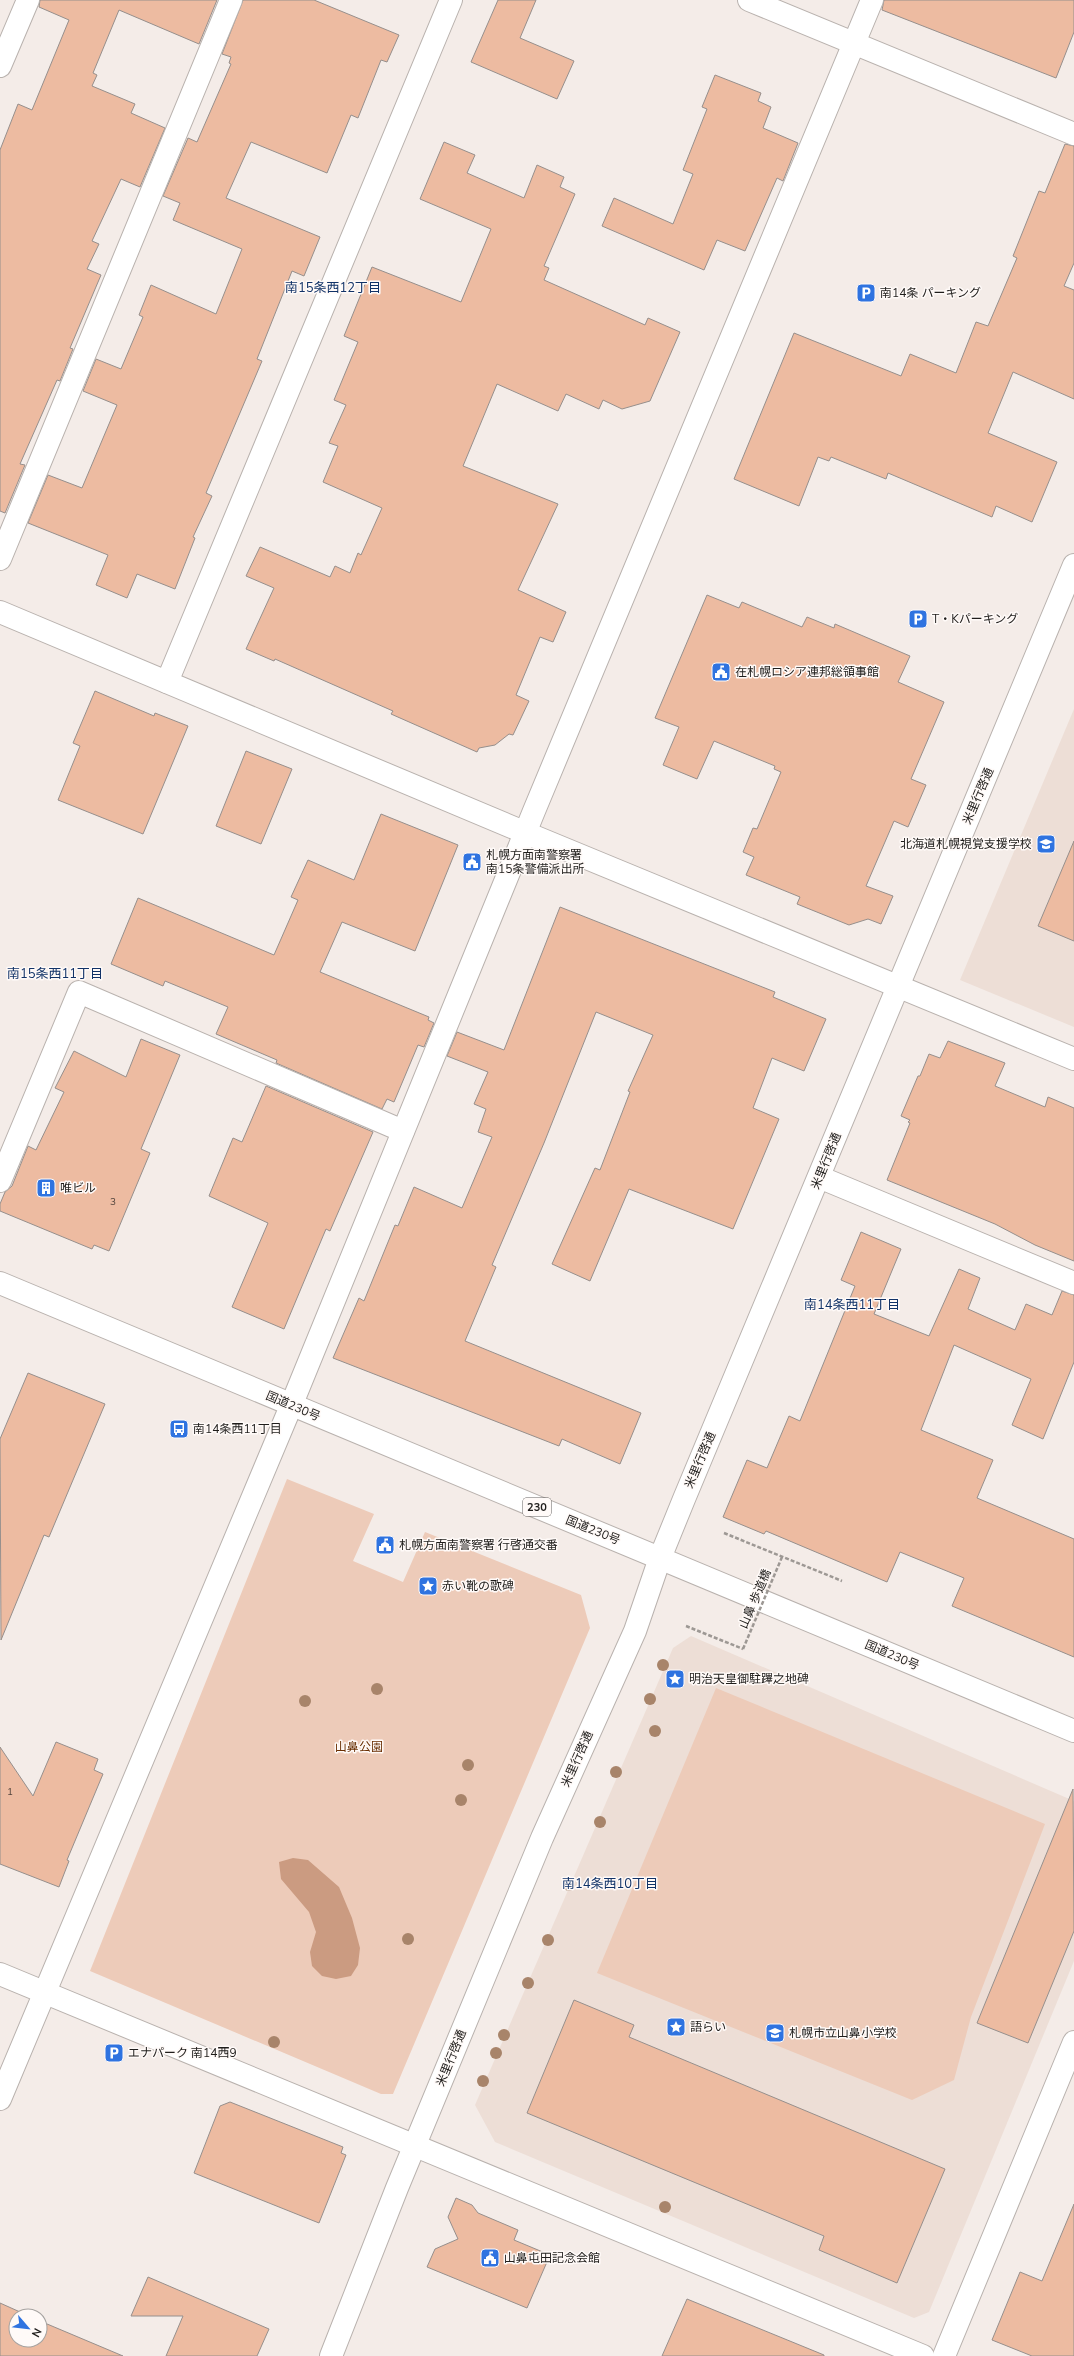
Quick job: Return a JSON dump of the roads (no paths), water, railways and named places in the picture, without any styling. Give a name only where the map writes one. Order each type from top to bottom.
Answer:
[{"type":"main road","points":[[0,66],[28,0]]},
{"type":"main road","points":[[0,559],[231,0]]},
{"type":"main road","points":[[167,682],[451,0]]},
{"type":"main road","points":[[749,0],[1074,134]]},
{"type":"main road","points":[[0,2099],[291,1406],[526,833],[872,0]]},
{"type":"main road","name":"米里行啓通","points":[[331,2356],[415,2145],[542,1838],[635,1631],[660,1558],[1074,565]]},
{"type":"main road","points":[[0,612],[526,833],[1074,1059]]},
{"type":"main road","points":[[0,1181],[78,992],[404,1131]]},
{"type":"main road","points":[[819,1177],[1074,1283]]},
{"type":"main road","name":"国道230号","points":[[0,1283],[291,1406],[1074,1731]]},
{"type":"main road","points":[[0,1974],[923,2356]]},
{"type":"main road","points":[[944,2356],[1074,2042]]},
{"type":"place","name":"南14条 パーキング","points":[[866,293]]},
{"type":"place","name":"T・Kパーキング","points":[[918,619]]},
{"type":"place","name":"在札幌ロシア連邦総領事館","points":[[721,672]]},
{"type":"place","name":"北海道札幌視覚支援学校","points":[[1046,844]]},
{"type":"place","name":"札幌方面南警察署 南15条警備派出所","points":[[472,862]]},
{"type":"place","name":"唯ビル","points":[[46,1188]]},
{"type":"place","name":"南14条西11丁目","points":[[179,1429]]},
{"type":"place","name":"札幌方面南警察署 行啓通交番","points":[[385,1545]]},
{"type":"place","name":"赤い靴の歌碑","points":[[428,1586]]},
{"type":"place","name":"明治天皇御駐蹕之地碑","points":[[675,1679]]},
{"type":"place","name":"語らい","points":[[676,2027]]},
{"type":"place","name":"札幌市立山鼻小学校","points":[[775,2033]]},
{"type":"place","name":"エナパーク 南14西9","points":[[114,2053]]},
{"type":"place","name":"山鼻屯田記念会館","points":[[490,2258]]},
{"type":"district","name":"南15条西12丁目","points":[[333,287]]},
{"type":"district","name":"南15条西11丁目","points":[[55,973]]},
{"type":"district","name":"南14条西11丁目","points":[[852,1304]]},
{"type":"district","name":"南14条西10丁目","points":[[610,1883]]},
{"type":"park label","name":"山鼻公園","points":[[359,1747]]}]
